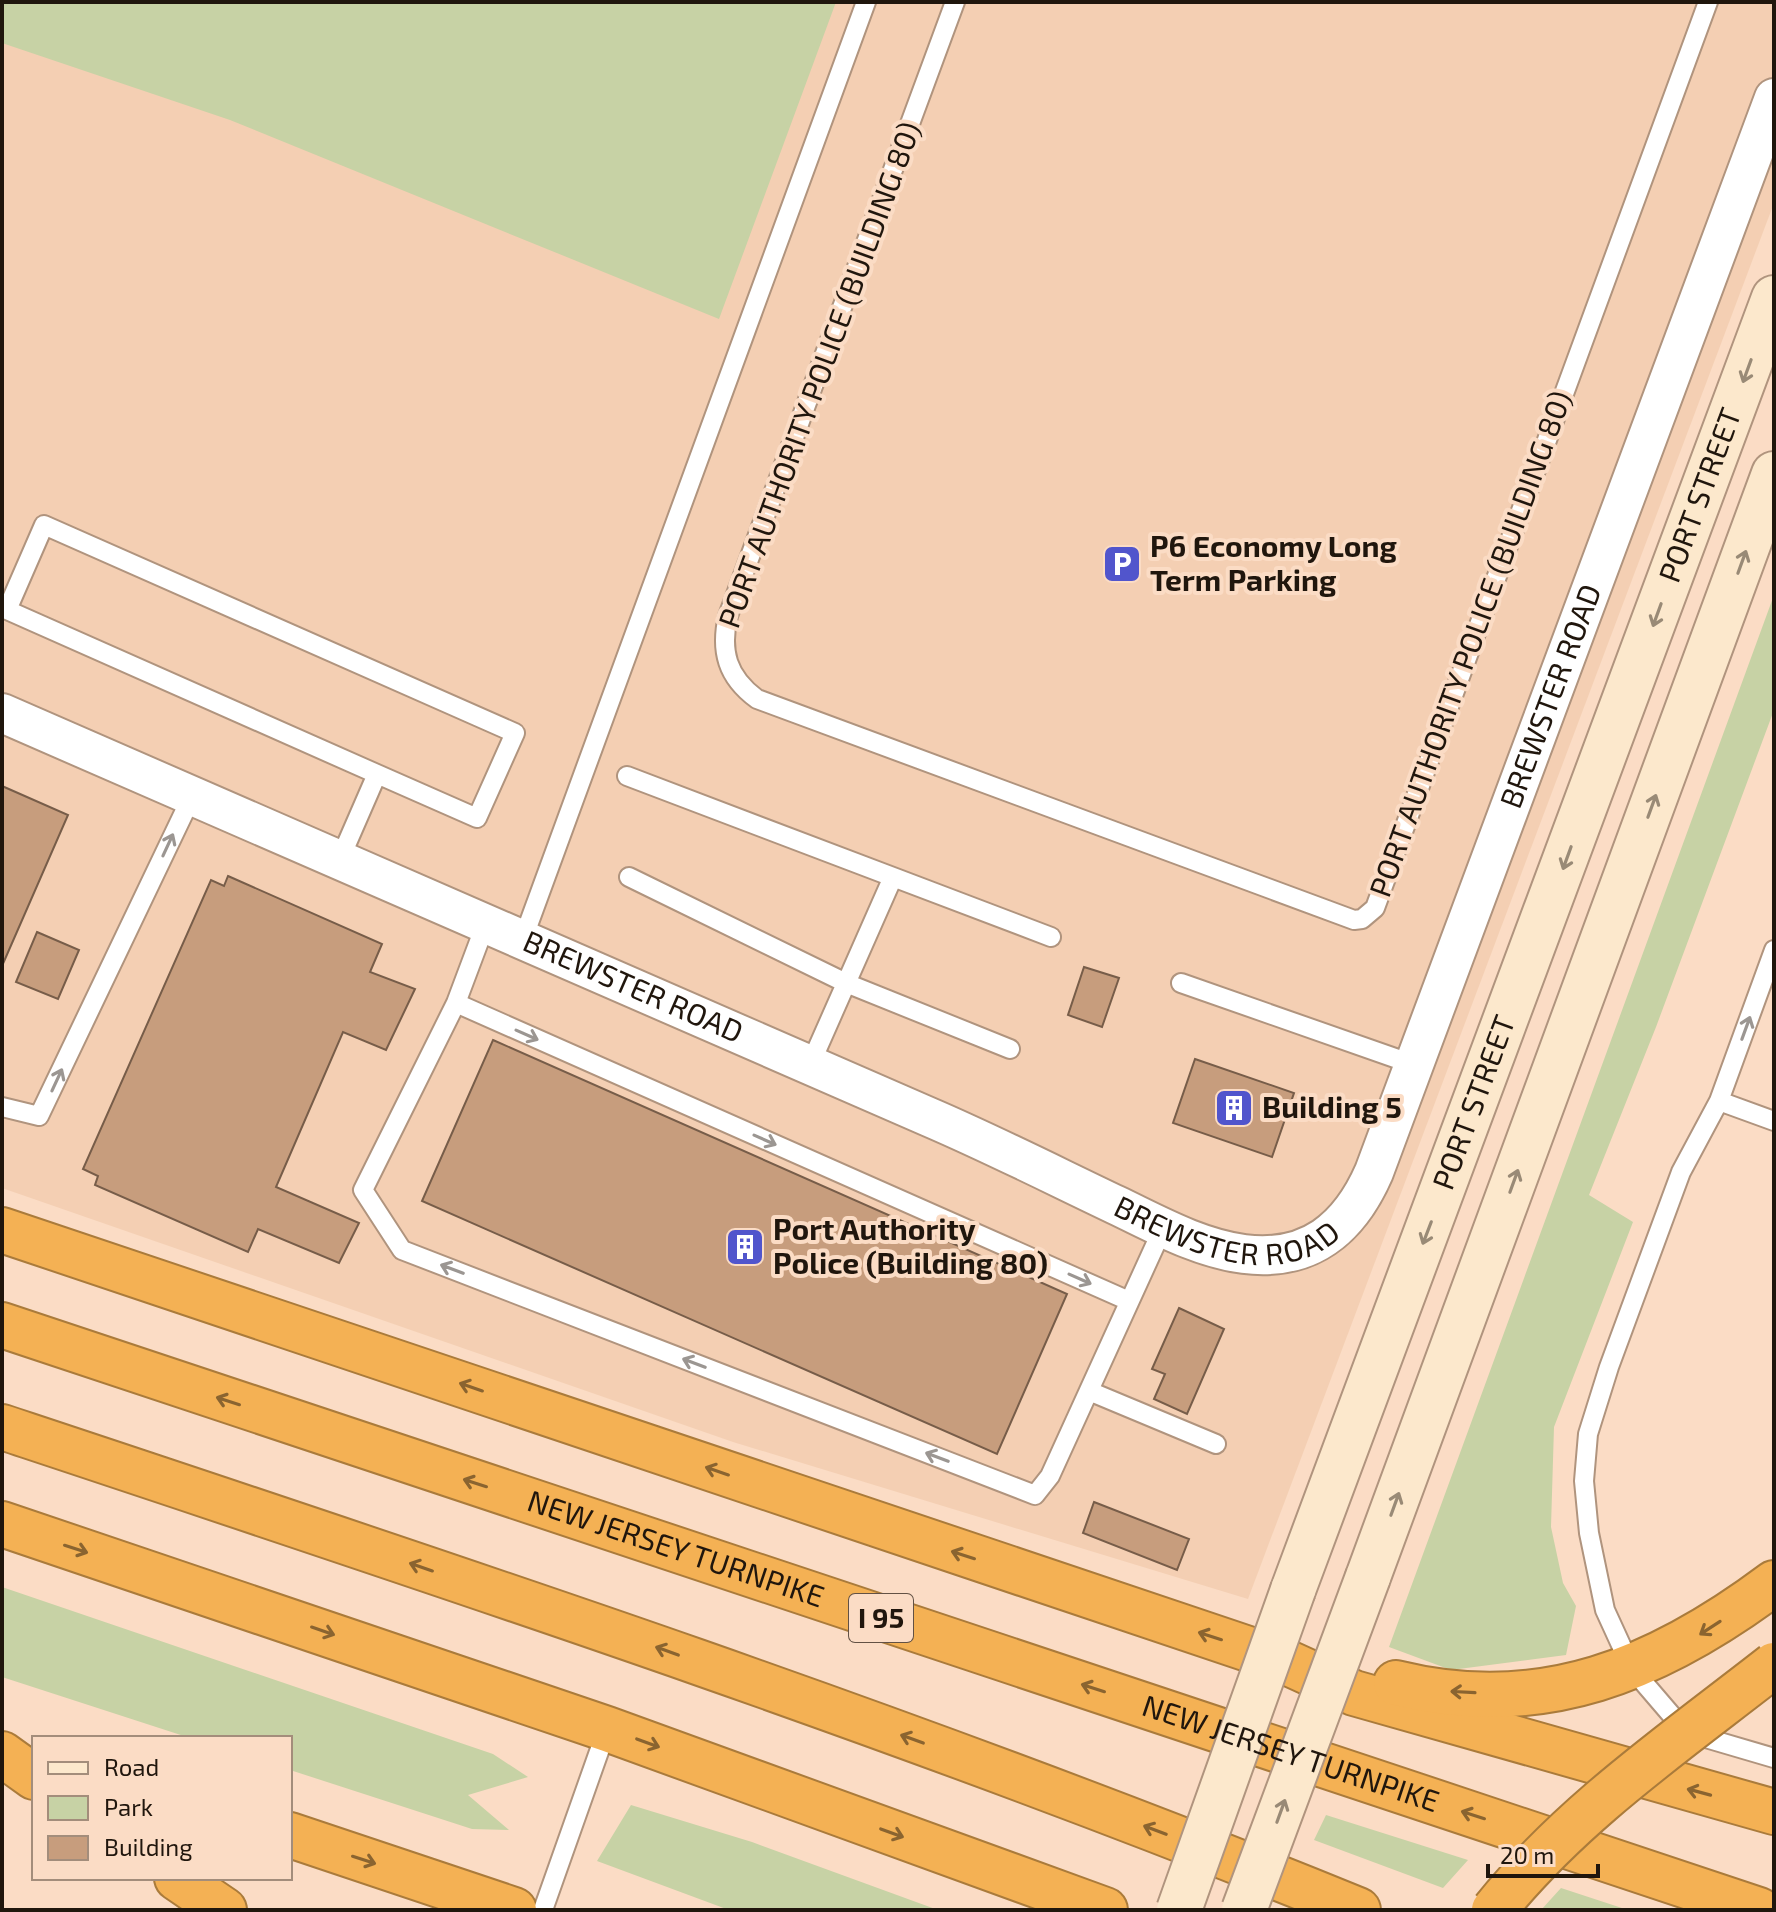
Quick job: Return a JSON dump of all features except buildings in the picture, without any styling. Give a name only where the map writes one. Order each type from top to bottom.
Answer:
[{"type":"highway","points":[[2,1230],[1284,1661],[1354,1693],[1774,1812]]},
{"type":"highway","name":"NEW JERSEY TURNPIKE","points":[[2,1325],[1759,1910]]},
{"type":"highway","points":[[2,1427],[600,1627],[1064,1795],[1358,1910]]},
{"type":"highway","points":[[2,1524],[607,1729],[1105,1910]]},
{"type":"highway","points":[[1284,1661],[1420,1688],[1483,1693],[1570,1686],[1632,1669],[1690,1640],[1774,1583]]},
{"type":"highway","points":[[1494,1910],[1530,1868],[1593,1809],[1774,1665]]},
{"type":"highway","points":[[2,1743],[32,1752]]},
{"type":"highway","points":[[2,1754],[32,1776]]},
{"type":"highway","points":[[292,1836],[514,1910]]},
{"type":"highway","points":[[180,1880],[224,1910]]},
{"type":"main road","name":"PORT STREET","points":[[1179,1910],[1293,1590],[1774,298]]},
{"type":"main road","name":"PORT STREET","points":[[1244,1910],[1774,474]]},
{"type":"street","name":"BREWSTER ROAD","points":[[2,713],[986,1143],[1163,1228],[1224,1251],[1263,1255],[1298,1250],[1332,1233],[1350,1218],[1364,1196],[1774,98]]},
{"type":"lane","points":[[523,939],[866,2]]},
{"type":"lane","name":"PORT AUTHORITY POLICE (BUILDING 80)","points":[[955,2],[728,616],[724,647],[733,677],[757,699],[1354,920],[1362,919],[1375,908],[1708,2]]},
{"type":"lane","points":[[44,525],[515,733],[477,818],[377,774],[7,610],[44,525]]},
{"type":"lane","points":[[340,859],[377,774]]},
{"type":"lane","points":[[627,776],[1051,937]]},
{"type":"lane","points":[[2,1107],[39,1116],[192,796]]},
{"type":"lane","points":[[629,877],[846,983],[1010,1049]]},
{"type":"lane","points":[[810,1065],[893,877]]},
{"type":"lane","points":[[486,923],[456,1003],[363,1190],[402,1250],[1035,1495],[1050,1476],[1163,1228]]},
{"type":"lane","points":[[1774,950],[1719,1101],[1681,1172],[1588,1434],[1584,1481],[1592,1546],[1605,1610],[1632,1669],[1674,1718],[1699,1736],[1774,1758]]},
{"type":"lane","points":[[1181,983],[1415,1065]]},
{"type":"lane","points":[[456,1003],[1129,1301]]},
{"type":"lane","points":[[1719,1101],[1774,1121]]},
{"type":"lane","points":[[1089,1391],[1216,1444]]},
{"type":"lane","points":[[543,1910],[607,1729]]},
{"type":"shaded area","points":[[2,2],[1774,2],[1774,203],[1248,1599],[733,1442],[2,1188]]},
{"type":"green space","points":[[2,2],[836,2],[719,319],[230,120],[2,43]]},
{"type":"green space","points":[[1774,595],[1774,710],[1656,1027],[1589,1195],[1633,1222],[1554,1427],[1551,1527],[1563,1583],[1576,1606],[1566,1655],[1451,1670],[1389,1647]]},
{"type":"green space","points":[[2,1587],[493,1754],[528,1777],[468,1795],[509,1830],[472,1829],[292,1771],[292,1736],[184,1736],[2,1677]]},
{"type":"green space","points":[[631,1805],[752,1842],[938,1910],[729,1910],[597,1861]]},
{"type":"green space","points":[[1326,1815],[1468,1860],[1443,1888],[1314,1840]]},
{"type":"green space","points":[[1561,1888],[1628,1910],[1541,1910]]},
{"type":"place","name":"P6 Economy Long Term Parking","points":[[1122,564]]},
{"type":"place","name":"Building 5","points":[[1234,1108]]},
{"type":"place","name":"Port Authority Police (Building 80)","points":[[745,1247]]}]
